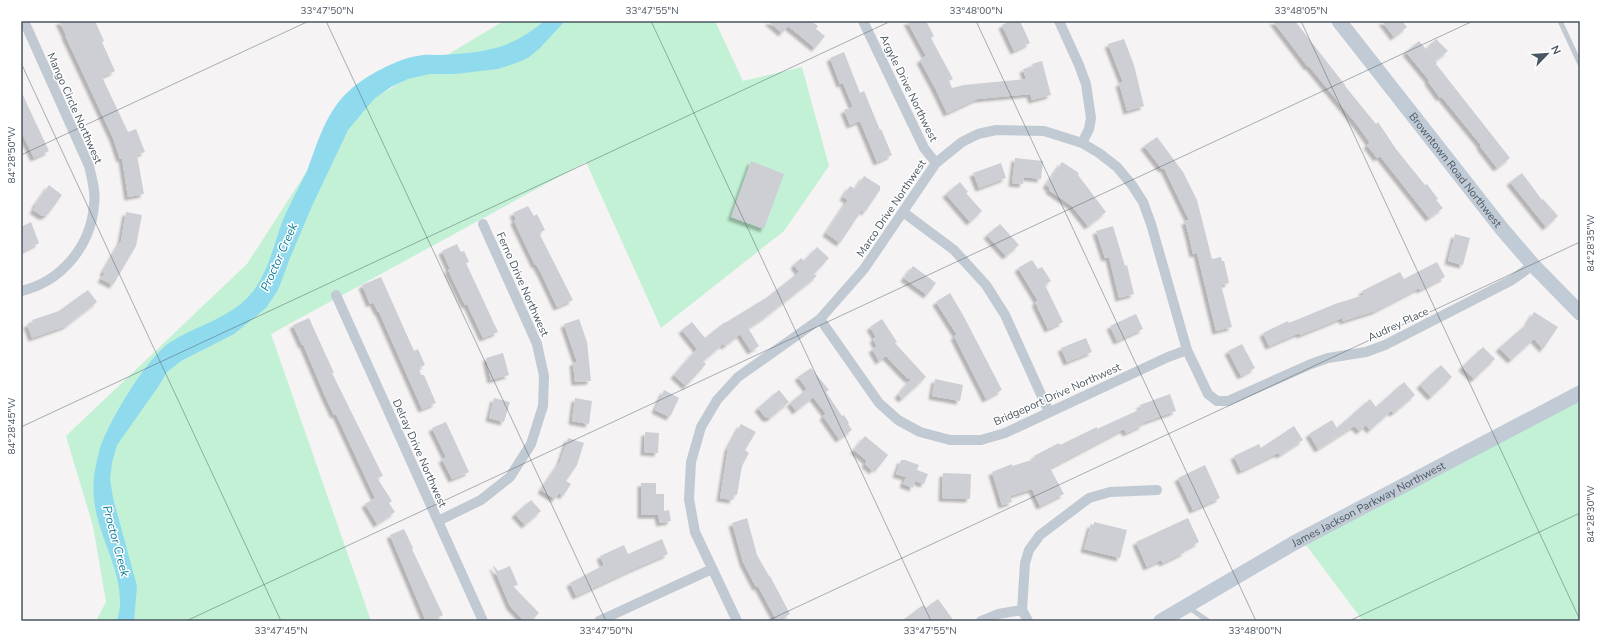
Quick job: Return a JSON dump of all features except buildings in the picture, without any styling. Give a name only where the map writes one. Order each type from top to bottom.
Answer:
[{"type":"main road","name":"Browntown Road Northwest","points":[[1339,21],[1502,229],[1533,265],[1580,313]]},
{"type":"main road","name":"James Jackson Parkway Northwest","points":[[1161,621],[1294,543],[1580,393]]},
{"type":"street","name":"Mango Circle Northwest","points":[[21,291],[46,282],[61,271],[74,258],[84,243],[92,223],[95,205],[94,185],[89,166],[24,21]]},
{"type":"street","name":"Argyle Drive Northwest","points":[[863,21],[924,148],[936,163]]},
{"type":"street","points":[[1059,21],[1086,84],[1092,118],[1089,129],[1082,142]]},
{"type":"street","name":"Marco Drive Northwest","points":[[737,621],[695,532],[689,499],[691,462],[701,428],[717,400],[738,377],[820,319],[864,270],[936,163],[962,142],[978,134],[996,130],[1044,131],[1082,142],[1117,167],[1132,185],[1143,202],[1151,224],[1187,350],[1208,394],[1217,401],[1228,401],[1265,385]]},
{"type":"street","points":[[903,212],[954,250],[986,285],[1004,315],[1049,412]]},
{"type":"street","name":"Ferno Drive Northwest","points":[[438,521],[481,500],[510,477],[532,444],[543,406],[544,376],[537,344],[483,224]]},
{"type":"street","name":"Audrey Place","points":[[1265,385],[1328,358],[1366,352],[1386,345],[1512,280],[1533,265]]},
{"type":"street","name":"Delray Drive Northwest","points":[[336,295],[483,621]]},
{"type":"street","name":"Bridgeport Drive Northwest","points":[[820,319],[880,403],[898,420],[920,432],[950,440],[981,440],[1005,433],[1168,357],[1187,350]]},
{"type":"street","points":[[1028,621],[1022,610],[1025,563],[1029,550],[1040,535],[1089,498],[1110,492],[1157,490]]},
{"type":"street","points":[[599,621],[712,569]]},
{"type":"street","points":[[981,621],[998,614],[1022,610]]},
{"type":"lane","points":[[1560,21],[1580,64]]},
{"type":"lane","points":[[1185,606],[1208,621]]},
{"type":"green space","points":[[504,21],[715,21],[743,81],[802,67],[829,166],[784,231],[661,328],[586,162],[271,334],[371,621],[96,621],[106,602],[93,526],[66,436],[247,264],[341,118]]},
{"type":"green space","points":[[1580,395],[1580,621],[1363,621],[1300,537]]},
{"type":"water","name":"Proctor Creek","points":[[544,21],[565,21],[540,48],[528,58],[498,69],[455,74],[430,74],[408,79],[391,87],[374,99],[348,130],[312,206],[278,290],[266,308],[234,334],[181,361],[167,372],[117,445],[112,463],[110,479],[113,498],[137,586],[134,621],[117,621],[120,606],[119,590],[117,577],[96,512],[93,492],[95,469],[103,440],[110,425],[140,375],[151,360],[172,341],[227,314],[246,299],[254,290],[266,268],[289,206],[307,171],[319,138],[329,117],[342,98],[350,90],[364,79],[391,64],[420,55],[442,55],[484,51],[496,48],[520,38],[532,31]]}]
